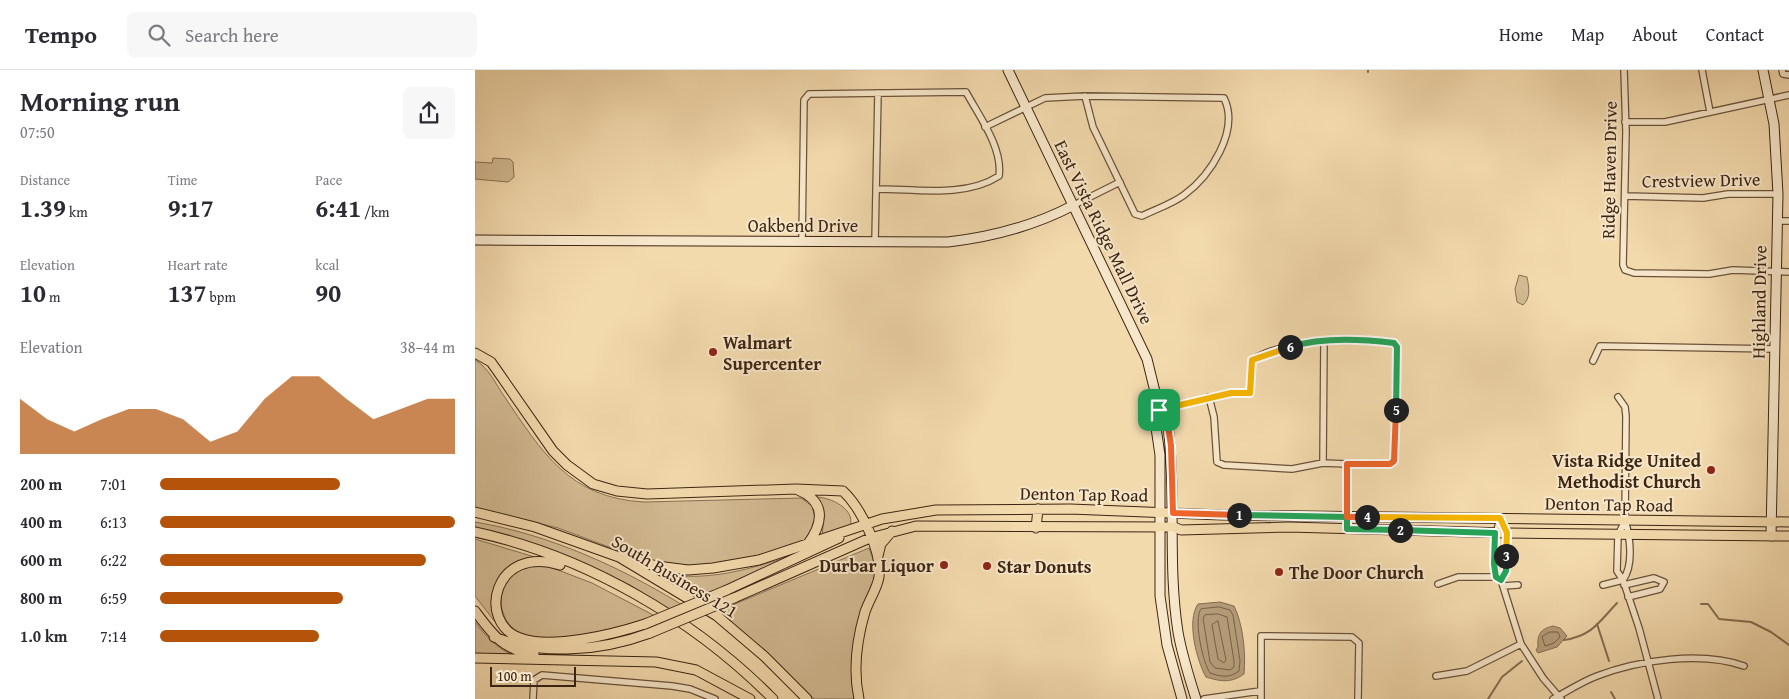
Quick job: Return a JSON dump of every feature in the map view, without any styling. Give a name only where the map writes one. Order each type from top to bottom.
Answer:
[{"type":"main road","points":[[475,353],[491,362],[553,451],[567,465],[593,484],[617,491],[647,494],[796,488],[843,491],[866,514],[879,520]]},
{"type":"main road","points":[[796,488],[813,499],[820,518],[817,532],[807,545]]},
{"type":"main road","points":[[855,504],[866,525],[878,556]]},
{"type":"main road","name":"Denton Tap Road","points":[[845,533],[879,520],[936,510],[1038,509],[1347,517],[1786,522]]},
{"type":"main road","points":[[1036,528],[1038,509]]},
{"type":"main road","name":"South Business 121","points":[[475,512],[535,527],[619,557],[717,616],[764,656],[807,699]]},
{"type":"main road","name":"Denton Tap Road","points":[[494,636],[528,647],[565,649],[616,644],[650,633],[734,598],[870,538],[892,531],[933,525],[1036,528],[1174,527],[1181,530],[1288,528],[1618,535],[1789,536]]},
{"type":"main road","points":[[859,699],[857,657],[866,611],[879,578],[878,556],[881,544],[892,531]]},
{"type":"main road","name":"South Business 121","points":[[475,532],[513,542],[572,564],[630,592],[665,613],[714,647],[747,673],[773,699]]},
{"type":"main road","points":[[619,557],[657,566],[688,570],[713,568],[759,560],[845,533]]},
{"type":"main road","points":[[572,564],[565,567],[542,560],[528,561],[512,569],[503,577],[496,593],[496,601],[501,620],[511,632],[529,640],[564,641],[612,634],[645,624],[727,590],[835,541],[845,533]]},
{"type":"main road","points":[[475,611],[494,636],[502,644],[514,651],[549,656],[585,656],[593,660]]},
{"type":"main road","points":[[475,658],[645,661],[697,670],[750,699]]},
{"type":"street","name":"East Vista Ridge Mall Drive","points":[[1008,70],[1147,359],[1159,411],[1155,421],[1160,455],[1161,605],[1167,645],[1182,699]]},
{"type":"street","name":"Ridge Haven Drive","points":[[1624,70],[1625,196],[1623,265],[1625,270],[1633,273],[1709,274],[1733,270],[1777,272]]},
{"type":"street","points":[[1702,70],[1710,112]]},
{"type":"street","name":"Highland Drive","points":[[1763,70],[1775,136],[1778,194],[1771,536]]},
{"type":"street","points":[[802,242],[804,100],[809,94],[966,92],[985,127],[1000,166],[999,176],[991,181],[960,188],[877,189]]},
{"type":"street","points":[[875,242],[878,93]]},
{"type":"street","points":[[1625,122],[1665,122],[1789,95]]},
{"type":"street","points":[[985,127],[1045,98],[1085,96],[1224,98],[1229,109],[1228,126],[1221,150],[1196,184],[1182,196],[1143,216],[1135,214],[1093,128],[1085,96]]},
{"type":"street","name":"Oakbend Drive","points":[[475,240],[947,242],[979,238],[1036,222],[1120,182]]},
{"type":"street","name":"Crestview Drive","points":[[1625,196],[1703,198],[1728,194],[1778,194]]},
{"type":"street","points":[[1777,221],[1789,222]]},
{"type":"street","points":[[1777,272],[1789,272]]},
{"type":"street","points":[[1159,411],[1209,398],[1231,393],[1250,393],[1252,360],[1301,344],[1374,340],[1394,343],[1397,347],[1394,461],[1390,464],[1323,463],[1292,469],[1223,465],[1217,462],[1213,417],[1209,398]]},
{"type":"street","points":[[1323,463],[1324,342]]},
{"type":"street","points":[[1593,361],[1600,346],[1775,349]]},
{"type":"street","points":[[1618,398],[1625,407],[1626,416],[1625,520],[1629,535],[1629,571],[1623,582]]},
{"type":"street","name":"East Vista Ridge Mall Drive","points":[[1159,411],[1167,418],[1170,437],[1178,633],[1196,699]]},
{"type":"street","points":[[1347,464],[1347,529]]},
{"type":"street","points":[[1500,518],[1495,533],[1494,564],[1521,644],[1558,698],[1598,676],[1649,664],[1693,657],[1711,658],[1744,666]]},
{"type":"street","points":[[1500,518],[1507,533],[1506,571],[1500,581]]},
{"type":"street","points":[[1625,520],[1618,535],[1617,571],[1628,597],[1658,699]]},
{"type":"street","points":[[1438,584],[1458,577],[1500,581],[1518,585]]},
{"type":"street","points":[[1603,585],[1654,578],[1664,582],[1660,590],[1628,597]]},
{"type":"street","points":[[1261,699],[1261,636],[1352,637],[1359,642],[1358,699]]},
{"type":"street","points":[[1436,676],[1467,671],[1521,644]]},
{"type":"street","points":[[533,699],[534,680],[542,674],[672,686],[690,689],[715,699]]},
{"type":"street","points":[[1203,699],[1260,691]]},
{"type":"shaded area","points":[[493,158],[510,159],[513,162],[514,177],[508,182],[475,179],[475,162],[492,163]]},
{"type":"shaded area","points":[[1519,275],[1527,277],[1529,292],[1523,305],[1517,302],[1515,289]]},
{"type":"shaded area","points":[[475,360],[488,371],[531,436],[545,453],[577,481],[596,492],[618,499],[644,502],[801,498],[812,506],[816,522],[807,539],[794,545],[741,561],[683,567],[644,560],[558,528],[475,508]]},
{"type":"shaded area","points":[[816,497],[828,499],[846,509],[851,520],[850,526],[822,536],[824,517]]},
{"type":"shaded area","points":[[475,522],[530,535],[583,554],[635,578],[684,606],[672,611],[630,585],[586,565],[475,529]]},
{"type":"shaded area","points":[[475,539],[538,558],[516,563],[499,579],[499,627],[475,596]]},
{"type":"shaded area","points":[[869,548],[875,565],[874,582],[865,607],[857,699],[814,699],[771,656],[718,611]]},
{"type":"shaded area","points":[[806,551],[699,600],[646,571],[668,575],[708,576],[747,569]]},
{"type":"shaded area","points":[[545,565],[592,583],[659,618],[620,631],[588,637],[542,640],[527,638],[509,624],[501,604],[502,594],[505,584],[522,569],[530,566]]},
{"type":"shaded area","points":[[475,622],[493,642],[516,657],[475,655]]},
{"type":"water","points":[[1220,602],[1234,606],[1242,630],[1245,657],[1244,674],[1226,681],[1206,677],[1196,651],[1193,630],[1193,620],[1198,604]]},
{"type":"water","points":[[1553,626],[1560,628],[1567,636],[1557,647],[1538,653],[1536,650],[1540,633]]},
{"type":"waterway","points":[[1564,640],[1588,632],[1617,603]]},
{"type":"waterway","points":[[1701,604],[1708,604],[1719,619],[1751,622],[1771,632],[1789,645]]},
{"type":"waterway","points":[[1597,624],[1609,661]]},
{"type":"waterway","points":[[1488,699],[1502,677],[1522,661]]},
{"type":"waterway","points":[[1611,692],[1615,699]]},
{"type":"place","name":"Walmart Supercenter","points":[[713,352]]},
{"type":"place","name":"Vista Ridge United Methodist Church","points":[[1711,470]]},
{"type":"place","name":"Durbar Liquor","points":[[944,565]]},
{"type":"place","name":"Star Donuts","points":[[987,566]]},
{"type":"place","name":"The Door Church","points":[[1279,572]]},
{"type":"route","points":[[1159,410],[1167,418],[1171,446],[1173,513],[1221,515],[1283,514],[1347,517],[1347,529],[1495,533],[1494,570],[1496,577],[1499,579],[1501,580],[1505,577],[1507,533],[1500,518],[1347,517],[1347,464],[1390,464],[1394,461],[1397,358],[1397,347],[1394,343],[1374,340],[1301,344],[1252,360],[1252,386],[1250,393],[1231,393],[1159,410]]}]
